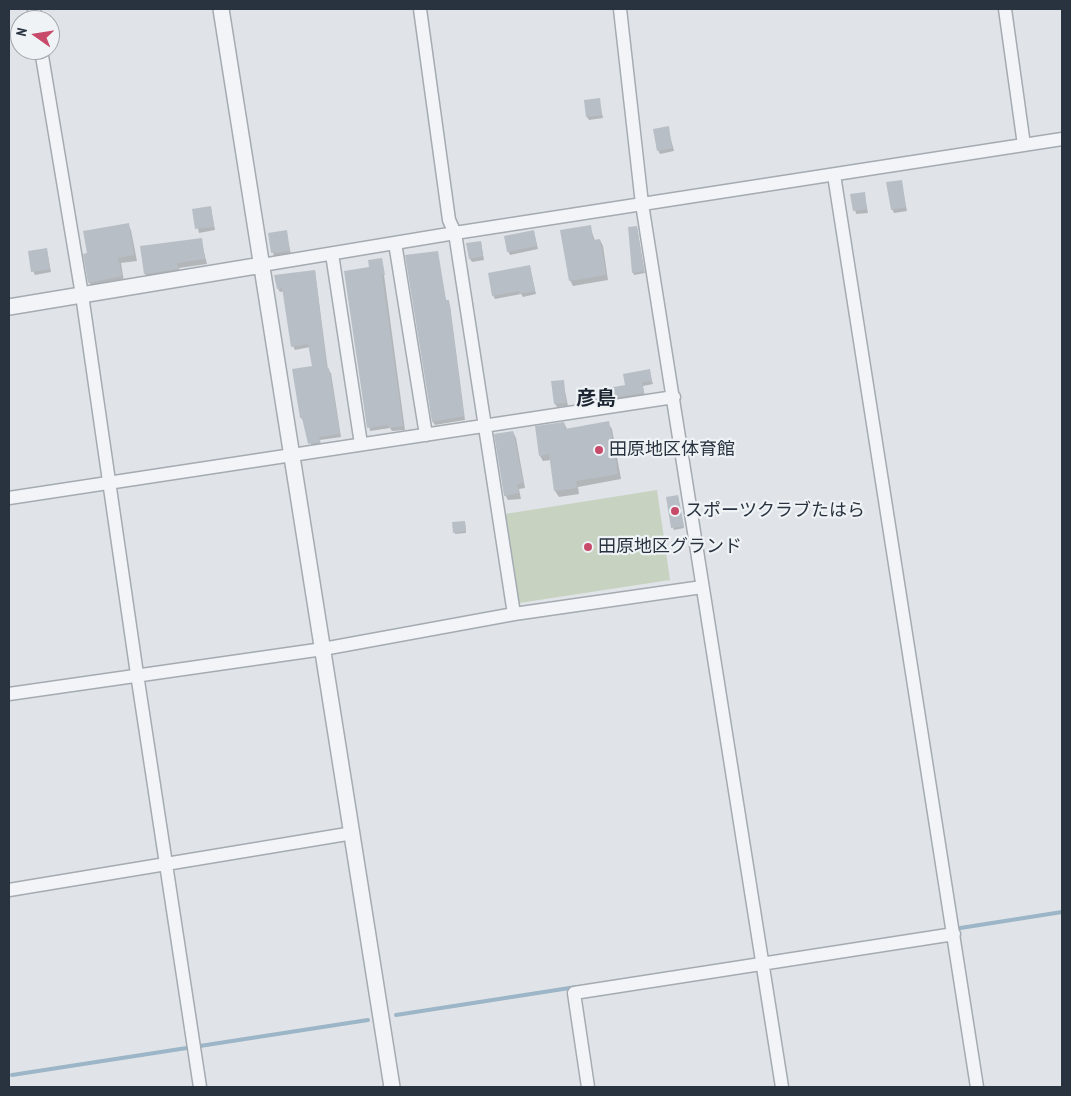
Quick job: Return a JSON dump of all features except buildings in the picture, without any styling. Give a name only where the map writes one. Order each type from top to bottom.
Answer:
[{"type":"street","points":[[221,9],[392,1087]]},
{"type":"street","points":[[420,9],[449,220],[455,233],[514,614]]},
{"type":"street","points":[[620,9],[642,204],[782,1087]]},
{"type":"street","points":[[1005,9],[1024,145]]},
{"type":"street","points":[[43,60],[82,295],[108,484],[200,1087]]},
{"type":"street","points":[[9,307],[455,233],[1062,139]]},
{"type":"street","points":[[834,175],[978,1087]]},
{"type":"street","points":[[395,243],[426,435]]},
{"type":"street","points":[[332,254],[361,444]]},
{"type":"street","points":[[9,498],[674,397]]},
{"type":"street","points":[[9,694],[137,674],[323,649],[514,614],[702,588]]},
{"type":"street","points":[[9,890],[353,833]]},
{"type":"street","points":[[588,1087],[574,993],[763,959],[954,930]]},
{"type":"green space","name":"田原地区グランド","points":[[657,490],[670,580],[519,603],[505,514]]},
{"type":"waterway","points":[[954,929],[1062,912]]},
{"type":"waterway","points":[[396,1015],[576,987]]},
{"type":"waterway","points":[[12,1075],[368,1020]]},
{"type":"place","name":"田原地区体育館","points":[[599,450]]},
{"type":"place","name":"スポーツクラブたはら","points":[[675,511]]},
{"type":"place","name":"田原地区グランド","points":[[588,547]]},
{"type":"district","name":"彦島","points":[[596,399]]}]
